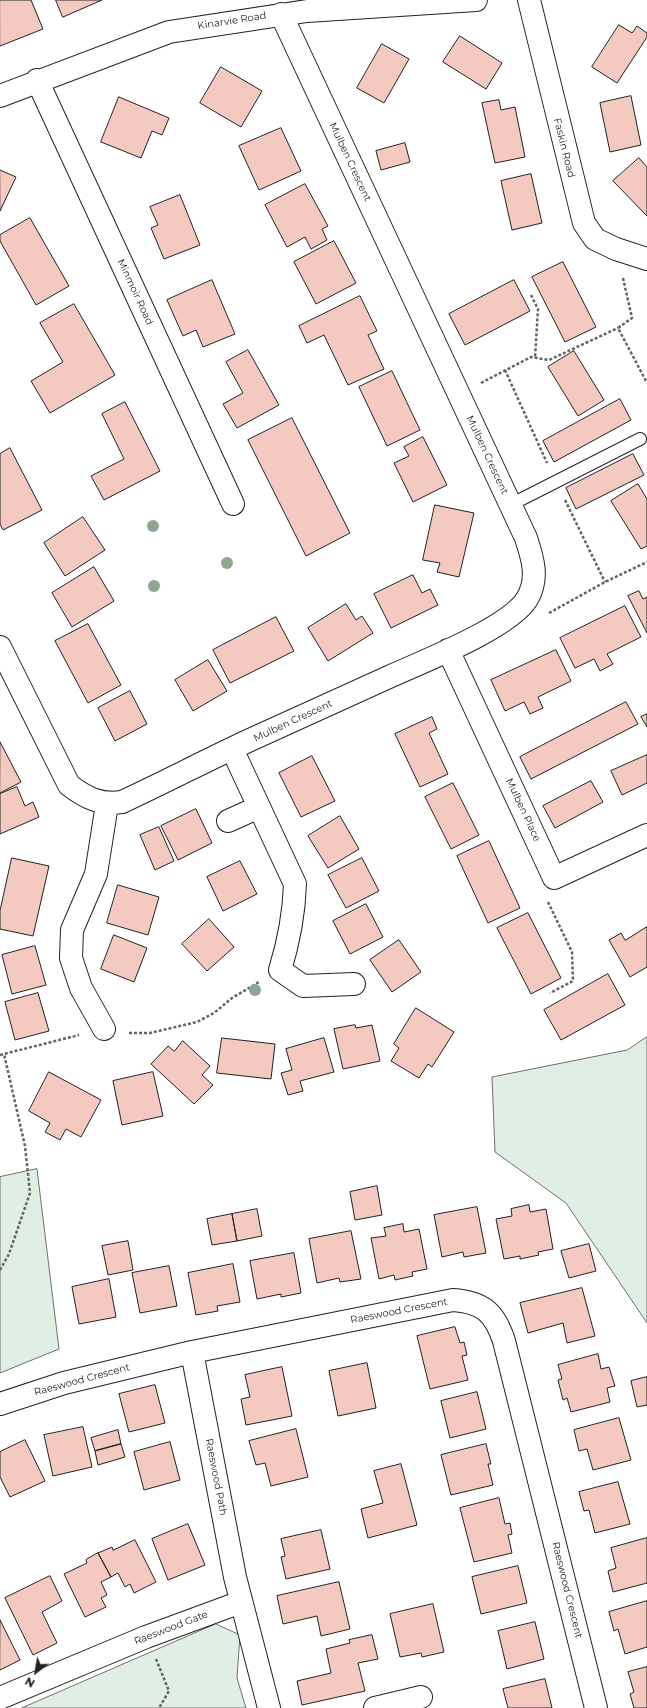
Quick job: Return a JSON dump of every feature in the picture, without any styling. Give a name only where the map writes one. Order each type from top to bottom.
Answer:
[{"type":"street","name":"Kinarvie Road","points":[[0,96],[37,80],[169,32],[281,14],[476,0]]},
{"type":"street","name":"Faskin Road","points":[[529,0],[584,223],[595,239],[616,249],[647,259]]},
{"type":"street","name":"Mulben Crescent","points":[[108,804],[122,802],[490,629],[515,613],[527,599],[535,574],[526,538],[281,14]]},
{"type":"street","name":"Minmoir Road","points":[[37,80],[233,504]]},
{"type":"street","name":"Mulben Place","points":[[448,650],[554,878]]},
{"type":"street","points":[[2,658],[69,785],[82,795],[108,804],[96,874],[72,930],[71,951],[71,958],[81,988],[104,1029]]},
{"type":"street","points":[[232,749],[295,884],[294,906],[289,942],[280,970],[303,986],[354,984]]},
{"type":"street","points":[[228,821],[259,807]]},
{"type":"street","points":[[554,878],[647,835]]},
{"type":"street","name":"Raeswood Crescent","points":[[0,1404],[64,1383],[192,1352],[453,1300],[469,1301],[485,1310],[498,1323],[504,1341],[596,1708]]},
{"type":"street","name":"Raeswood Path","points":[[192,1352],[241,1602]]},
{"type":"street","points":[[241,1602],[268,1708]]},
{"type":"street","name":"Raeswood Gate","points":[[0,1698],[146,1637],[241,1602]]},
{"type":"street","points":[[374,1708],[421,1697]]},
{"type":"lane","points":[[510,505],[640,439]]},
{"type":"path","points":[[459,394],[531,357],[549,360],[618,328],[632,318],[616,249]]},
{"type":"path","points":[[531,295],[538,309],[535,358]]},
{"type":"path","points":[[618,328],[647,383]]},
{"type":"path","points":[[515,613],[528,624],[605,582],[647,562]]},
{"type":"path","points":[[550,993],[573,981],[572,952],[546,899],[554,878]]},
{"type":"path","points":[[0,1270],[8,1254],[30,1193],[25,1146],[2,1054],[104,1029],[130,1033],[150,1033],[197,1022],[214,1013],[232,998],[280,970]]},
{"type":"path","points":[[146,1637],[168,1690],[159,1708]]},
{"type":"green space","points":[[647,1037],[647,1323],[566,1203],[495,1152],[492,1077],[627,1050]]},
{"type":"green space","points":[[37,1169],[59,1349],[0,1373],[0,1177]]},
{"type":"green space","points":[[216,1624],[240,1635],[237,1678],[246,1708],[22,1708]]},
{"type":"building","points":[[0,0],[31,0],[43,29],[0,46]]},
{"type":"building","points":[[56,0],[102,0],[63,17]]},
{"type":"building","points":[[619,25],[632,33],[637,26],[647,33],[647,37],[617,83],[592,67]]},
{"type":"building","points":[[460,36],[502,63],[486,89],[443,62]]},
{"type":"building","points":[[382,44],[409,59],[384,103],[357,88]]},
{"type":"building","points":[[221,67],[262,91],[241,127],[200,103]]},
{"type":"building","points":[[631,96],[641,145],[610,152],[600,103]]},
{"type":"building","points":[[119,97],[169,118],[162,135],[152,131],[141,158],[101,142]]},
{"type":"building","points":[[499,100],[501,110],[515,107],[525,157],[495,163],[482,103]]},
{"type":"building","points":[[281,128],[301,171],[259,190],[239,146]]},
{"type":"building","points":[[405,143],[410,162],[381,170],[376,151]]},
{"type":"building","points":[[639,158],[647,167],[647,216],[613,181]]},
{"type":"building","points":[[0,170],[16,177],[0,211]]},
{"type":"building","points":[[531,174],[542,223],[512,230],[501,181]]},
{"type":"building","points":[[305,184],[328,226],[322,229],[327,240],[311,249],[305,237],[287,247],[265,205]]},
{"type":"building","points":[[180,195],[200,245],[164,259],[151,228],[158,225],[150,207]]},
{"type":"building","points":[[30,218],[69,286],[36,305],[0,241],[0,235]]},
{"type":"building","points":[[334,241],[356,283],[316,304],[294,262]]},
{"type":"building","points":[[563,262],[596,327],[565,342],[532,277]]},
{"type":"building","points":[[212,280],[235,334],[203,347],[196,330],[183,336],[167,300]]},
{"type":"building","points":[[514,280],[530,311],[465,345],[449,314]]},
{"type":"building","points":[[360,296],[377,331],[368,335],[384,369],[348,385],[324,335],[307,343],[299,326]]},
{"type":"building","points":[[74,304],[115,375],[50,413],[31,381],[63,362],[40,323]]},
{"type":"building","points":[[248,350],[279,405],[237,428],[223,404],[243,393],[226,362]]},
{"type":"building","points":[[574,351],[604,400],[578,416],[548,367]]},
{"type":"building","points":[[392,371],[420,430],[387,446],[359,387]]},
{"type":"building","points":[[620,399],[631,420],[554,462],[543,441]]},
{"type":"building","points":[[125,402],[160,471],[104,500],[91,476],[124,459],[102,414]]},
{"type":"building","points":[[292,418],[350,533],[306,556],[248,440]]},
{"type":"building","points":[[423,437],[447,485],[413,502],[394,463],[409,456],[404,447]]},
{"type":"building","points":[[10,448],[42,510],[3,530],[0,524],[0,454]]},
{"type":"building","points":[[633,454],[644,475],[576,509],[566,488]]},
{"type":"building","points":[[638,484],[647,499],[647,546],[641,549],[611,501]]},
{"type":"building","points":[[435,505],[474,513],[459,577],[437,572],[440,563],[423,560]]},
{"type":"building","points":[[83,517],[105,550],[65,576],[44,543]]},
{"type":"building","points":[[94,567],[114,601],[72,627],[52,593]]},
{"type":"building","points":[[413,575],[422,593],[430,589],[438,605],[391,628],[374,594]]},
{"type":"building","points":[[639,591],[643,599],[647,597],[647,633],[628,596]]},
{"type":"building","points":[[346,604],[356,620],[362,616],[373,633],[328,661],[308,628]]},
{"type":"building","points":[[625,606],[641,637],[607,654],[613,664],[600,671],[594,659],[575,668],[560,638]]},
{"type":"building","points":[[276,617],[294,651],[230,683],[213,650]]},
{"type":"building","points":[[88,624],[121,685],[88,703],[55,641]]},
{"type":"building","points":[[556,650],[571,681],[538,697],[543,708],[530,714],[524,702],[505,711],[491,680]]},
{"type":"building","points":[[208,660],[227,691],[193,711],[175,680]]},
{"type":"building","points":[[130,691],[147,724],[115,741],[98,708]]},
{"type":"building","points":[[626,702],[638,724],[531,779],[520,757]]},
{"type":"building","points":[[647,714],[647,727],[641,717]]},
{"type":"building","points":[[432,717],[437,729],[429,733],[448,774],[420,787],[395,734]]},
{"type":"building","points":[[0,742],[21,782],[0,793]]},
{"type":"building","points":[[647,755],[647,783],[622,795],[611,771]]},
{"type":"building","points":[[312,756],[335,801],[301,817],[279,773]]},
{"type":"building","points":[[591,781],[603,802],[555,828],[543,806]]},
{"type":"building","points":[[453,783],[479,835],[451,849],[425,797]]},
{"type":"building","points":[[17,787],[25,806],[33,802],[39,817],[0,834],[0,794]]},
{"type":"building","points":[[196,809],[212,843],[178,860],[161,826]]},
{"type":"building","points":[[340,816],[359,849],[328,868],[308,836]]},
{"type":"building","points":[[159,827],[174,861],[155,870],[140,835]]},
{"type":"building","points":[[489,841],[520,908],[488,923],[457,856]]},
{"type":"building","points":[[12,858],[49,866],[33,936],[0,929],[0,911]]},
{"type":"building","points":[[362,858],[379,891],[346,908],[328,875]]},
{"type":"building","points":[[240,861],[257,894],[223,911],[207,877]]},
{"type":"building","points":[[118,885],[159,897],[148,935],[107,923]]},
{"type":"building","points":[[366,904],[383,937],[350,954],[333,921]]},
{"type":"building","points":[[528,913],[561,978],[531,994],[497,928]]},
{"type":"building","points":[[209,919],[234,947],[207,971],[182,944]]},
{"type":"building","points":[[647,927],[647,967],[630,977],[609,940],[621,933],[625,940]]},
{"type":"building","points":[[114,935],[147,948],[134,982],[101,969]]},
{"type":"building","points":[[399,940],[421,972],[392,992],[370,960]]},
{"type":"building","points":[[35,946],[46,985],[12,994],[2,955]]},
{"type":"building","points":[[608,974],[625,1005],[561,1040],[544,1010]]},
{"type":"building","points":[[38,993],[49,1031],[15,1040],[5,1002]]},
{"type":"building","points":[[416,1008],[454,1032],[432,1067],[428,1064],[419,1078],[391,1061],[399,1048],[394,1044]]},
{"type":"building","points":[[355,1025],[356,1028],[372,1025],[380,1061],[343,1069],[334,1029]]},
{"type":"building","points":[[222,1038],[275,1044],[271,1079],[217,1073]]},
{"type":"building","points":[[324,1038],[334,1072],[300,1081],[303,1091],[288,1095],[281,1073],[292,1070],[286,1049]]},
{"type":"building","points":[[183,1041],[210,1066],[202,1075],[213,1085],[194,1104],[151,1064],[168,1046],[174,1051]]},
{"type":"building","points":[[49,1072],[101,1100],[81,1137],[66,1129],[60,1140],[45,1132],[50,1123],[29,1111]]},
{"type":"building","points":[[153,1072],[163,1116],[122,1125],[113,1081]]},
{"type":"building","points":[[377,1186],[382,1215],[355,1220],[350,1192]]},
{"type":"building","points":[[529,1205],[530,1212],[546,1209],[553,1249],[538,1252],[539,1255],[520,1259],[520,1256],[504,1259],[496,1219],[512,1216],[511,1209]]},
{"type":"building","points":[[477,1207],[486,1253],[464,1257],[463,1252],[442,1257],[434,1215]]},
{"type":"building","points":[[257,1209],[262,1236],[237,1241],[232,1214]]},
{"type":"building","points":[[232,1214],[237,1241],[212,1245],[207,1219]]},
{"type":"building","points":[[403,1224],[404,1232],[419,1229],[427,1269],[412,1272],[413,1276],[395,1280],[394,1275],[379,1279],[371,1238],[386,1236],[384,1228]]},
{"type":"building","points":[[351,1231],[361,1279],[340,1282],[339,1278],[317,1283],[309,1239]]},
{"type":"building","points":[[128,1241],[133,1270],[108,1275],[102,1246]]},
{"type":"building","points":[[589,1244],[596,1271],[569,1278],[561,1251]]},
{"type":"building","points":[[294,1253],[301,1293],[281,1297],[281,1294],[257,1299],[250,1261]]},
{"type":"building","points":[[233,1264],[240,1302],[217,1306],[218,1311],[196,1315],[188,1273]]},
{"type":"building","points":[[169,1266],[177,1306],[140,1313],[132,1273]]},
{"type":"building","points":[[109,1279],[116,1317],[79,1324],[72,1287]]},
{"type":"building","points":[[582,1288],[595,1336],[567,1343],[563,1323],[528,1333],[520,1303]]},
{"type":"building","points":[[455,1327],[460,1343],[464,1342],[467,1355],[462,1356],[468,1380],[430,1389],[417,1336]]},
{"type":"building","points":[[598,1354],[601,1369],[609,1367],[615,1386],[607,1388],[610,1402],[571,1412],[567,1398],[563,1400],[558,1380],[562,1379],[558,1365]]},
{"type":"building","points":[[367,1363],[376,1408],[338,1416],[329,1371]]},
{"type":"building","points":[[282,1367],[292,1416],[246,1425],[241,1399],[250,1397],[245,1375]]},
{"type":"building","points":[[647,1377],[647,1405],[637,1407],[631,1381]]},
{"type":"building","points":[[155,1385],[165,1423],[129,1432],[119,1394]]},
{"type":"building","points":[[477,1392],[486,1429],[450,1438],[441,1401]]},
{"type":"building","points":[[619,1418],[631,1460],[593,1470],[587,1449],[579,1451],[574,1430]]},
{"type":"building","points":[[83,1427],[92,1467],[53,1476],[44,1435]]},
{"type":"building","points":[[296,1429],[308,1477],[271,1486],[265,1463],[256,1465],[249,1441]]},
{"type":"building","points":[[118,1430],[121,1444],[95,1451],[91,1438]]},
{"type":"building","points":[[25,1440],[45,1481],[10,1497],[0,1477],[0,1452]]},
{"type":"building","points":[[170,1442],[180,1480],[144,1490],[134,1452]]},
{"type":"building","points":[[121,1444],[125,1457],[98,1465],[95,1451]]},
{"type":"building","points":[[486,1444],[491,1464],[488,1464],[493,1485],[451,1495],[441,1455]]},
{"type":"building","points":[[401,1464],[417,1525],[368,1538],[361,1509],[383,1503],[374,1471]]},
{"type":"building","points":[[618,1482],[630,1524],[595,1533],[589,1510],[584,1511],[579,1492]]},
{"type":"building","points":[[499,1498],[505,1524],[510,1523],[512,1534],[508,1535],[512,1553],[474,1562],[460,1508]]},
{"type":"building","points":[[188,1524],[205,1565],[168,1580],[152,1539]]},
{"type":"building","points":[[321,1530],[330,1569],[286,1579],[281,1557],[285,1556],[281,1539]]},
{"type":"building","points":[[647,1538],[647,1583],[613,1592],[608,1571],[616,1568],[611,1548]]},
{"type":"building","points":[[135,1540],[156,1582],[134,1593],[130,1584],[125,1587],[118,1573],[111,1577],[98,1553],[112,1547],[113,1550]]},
{"type":"building","points":[[98,1553],[111,1577],[101,1582],[107,1595],[101,1598],[106,1607],[85,1617],[64,1574],[87,1563],[86,1560]]},
{"type":"building","points":[[518,1566],[527,1603],[481,1614],[472,1577]]},
{"type":"building","points":[[50,1576],[62,1601],[42,1612],[57,1643],[33,1655],[5,1598]]},
{"type":"building","points":[[339,1582],[350,1629],[321,1636],[317,1616],[283,1624],[277,1596]]},
{"type":"building","points":[[647,1601],[647,1647],[625,1654],[618,1629],[614,1631],[609,1612]]},
{"type":"building","points":[[433,1604],[444,1652],[422,1657],[421,1653],[400,1657],[390,1614]]},
{"type":"building","points":[[0,1620],[20,1660],[0,1670]]},
{"type":"building","points":[[535,1622],[544,1659],[507,1669],[498,1631]]},
{"type":"building","points":[[372,1635],[378,1659],[358,1663],[365,1691],[302,1705],[297,1681],[331,1673],[326,1649],[350,1643],[349,1640]]},
{"type":"building","points":[[647,1667],[647,1708],[634,1708],[630,1694],[634,1692],[628,1672]]},
{"type":"building","points":[[545,1679],[552,1708],[508,1708],[503,1689]]}]
